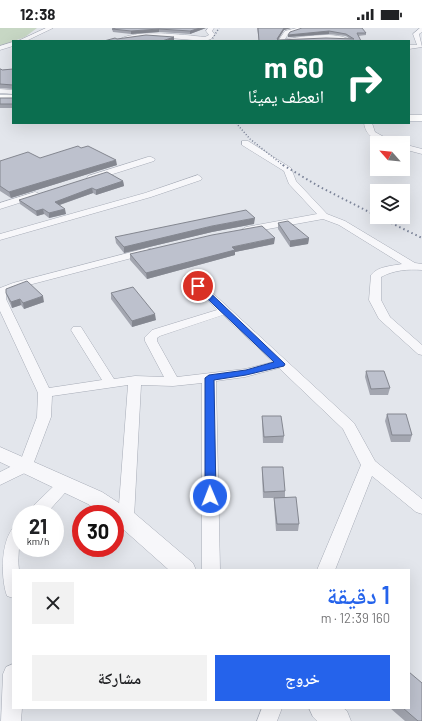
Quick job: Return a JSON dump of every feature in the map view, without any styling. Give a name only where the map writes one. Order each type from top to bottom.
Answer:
[{"type":"main road","points":[[0,98],[12,98]]},
{"type":"main road","points":[[410,118],[422,118]]},
{"type":"street","points":[[23,40],[50,28]]},
{"type":"street","points":[[122,40],[126,37],[138,35],[169,35],[205,39],[212,35],[209,31],[211,28]]},
{"type":"street","points":[[283,40],[287,32],[304,28]]},
{"type":"street","points":[[410,47],[420,46],[416,34],[422,29]]},
{"type":"street","points":[[298,40],[342,38],[347,40]]},
{"type":"street","points":[[0,48],[12,44]]},
{"type":"street","points":[[0,91],[12,92]]},
{"type":"street","points":[[368,124],[370,131],[375,136]]},
{"type":"street","points":[[246,143],[288,170],[292,182],[324,216]]},
{"type":"street","points":[[410,148],[422,152]]},
{"type":"street","points":[[83,180],[151,159]]},
{"type":"street","points":[[0,237],[148,195],[198,178]]},
{"type":"street","points":[[0,206],[45,192]]},
{"type":"street","points":[[234,232],[313,216],[324,216],[342,223],[417,266]]},
{"type":"street","points":[[0,479],[26,466],[44,417],[45,393],[0,299],[1,293],[7,288],[17,285],[161,248]]},
{"type":"street","points":[[417,266],[386,270],[376,275],[375,300],[385,319],[422,351]]},
{"type":"street","points":[[189,277],[349,426],[369,465],[422,508]]},
{"type":"street","points":[[173,382],[151,341],[151,337],[156,333],[225,311]]},
{"type":"street","points":[[77,330],[111,384]]},
{"type":"street","points":[[45,393],[135,380],[173,382],[209,378],[281,364]]},
{"type":"street","points":[[209,378],[211,569]]},
{"type":"street","points":[[126,518],[135,380]]},
{"type":"street","points":[[0,454],[95,498],[126,518],[184,569]]},
{"type":"street","points":[[326,569],[369,465]]},
{"type":"street","points":[[45,505],[65,484]]},
{"type":"street","points":[[12,542],[9,551],[12,580]]},
{"type":"street","points":[[11,721],[12,698]]},
{"type":"street","points":[[267,721],[272,709]]},
{"type":"street","points":[[323,709],[337,721]]},
{"type":"green space","points":[[0,28],[37,28],[25,37],[12,40],[12,42],[0,46]]},
{"type":"building","points":[[200,28],[190,31],[159,29],[131,31],[112,29]]},
{"type":"building","points":[[258,28],[284,28],[277,39],[278,40],[259,40]]},
{"type":"building","points":[[302,28],[362,28],[366,33],[357,33],[360,40],[278,40],[326,38],[354,39],[346,34],[329,31],[288,35],[290,32]]},
{"type":"building","points":[[146,35],[174,37],[165,40],[108,40],[115,38]]},
{"type":"building","points":[[0,69],[12,69],[12,85],[0,84]]},
{"type":"building","points":[[0,98],[12,98],[12,104],[0,104]]},
{"type":"building","points":[[78,146],[81,148],[88,146],[116,160],[9,192],[0,186],[0,161],[28,152],[40,158]]},
{"type":"building","points":[[107,172],[123,181],[96,190],[92,188],[55,202],[65,209],[49,213],[43,209],[36,211],[19,200]]},
{"type":"building","points":[[246,210],[255,218],[212,226],[124,247],[115,237]]},
{"type":"building","points":[[288,221],[309,238],[290,241],[278,223]]},
{"type":"building","points":[[262,226],[275,238],[232,247],[235,250],[146,273],[130,254],[212,235]]},
{"type":"building","points":[[27,281],[43,296],[23,303],[20,299],[11,302],[6,293],[6,289]]},
{"type":"building","points":[[133,287],[155,314],[132,321],[111,293]]},
{"type":"building","points":[[366,371],[384,371],[390,388],[371,389]]},
{"type":"building","points":[[387,414],[406,414],[412,435],[392,435]]},
{"type":"building","points":[[262,416],[281,416],[284,436],[264,437]]},
{"type":"building","points":[[262,467],[283,467],[285,491],[264,492]]},
{"type":"building","points":[[296,497],[299,524],[277,524],[274,498]]},
{"type":"building","points":[[410,673],[422,683],[422,721],[418,721],[404,709],[410,709]]},
{"type":"railway","points":[[212,40],[219,28]]},
{"type":"railway","points":[[237,124],[250,139],[284,166]]},
{"type":"railway","points":[[283,165],[320,187],[370,212]]},
{"type":"railway","points":[[393,224],[422,238]]},
{"type":"route","points":[[198,286],[281,364],[209,378],[210,496]]}]
